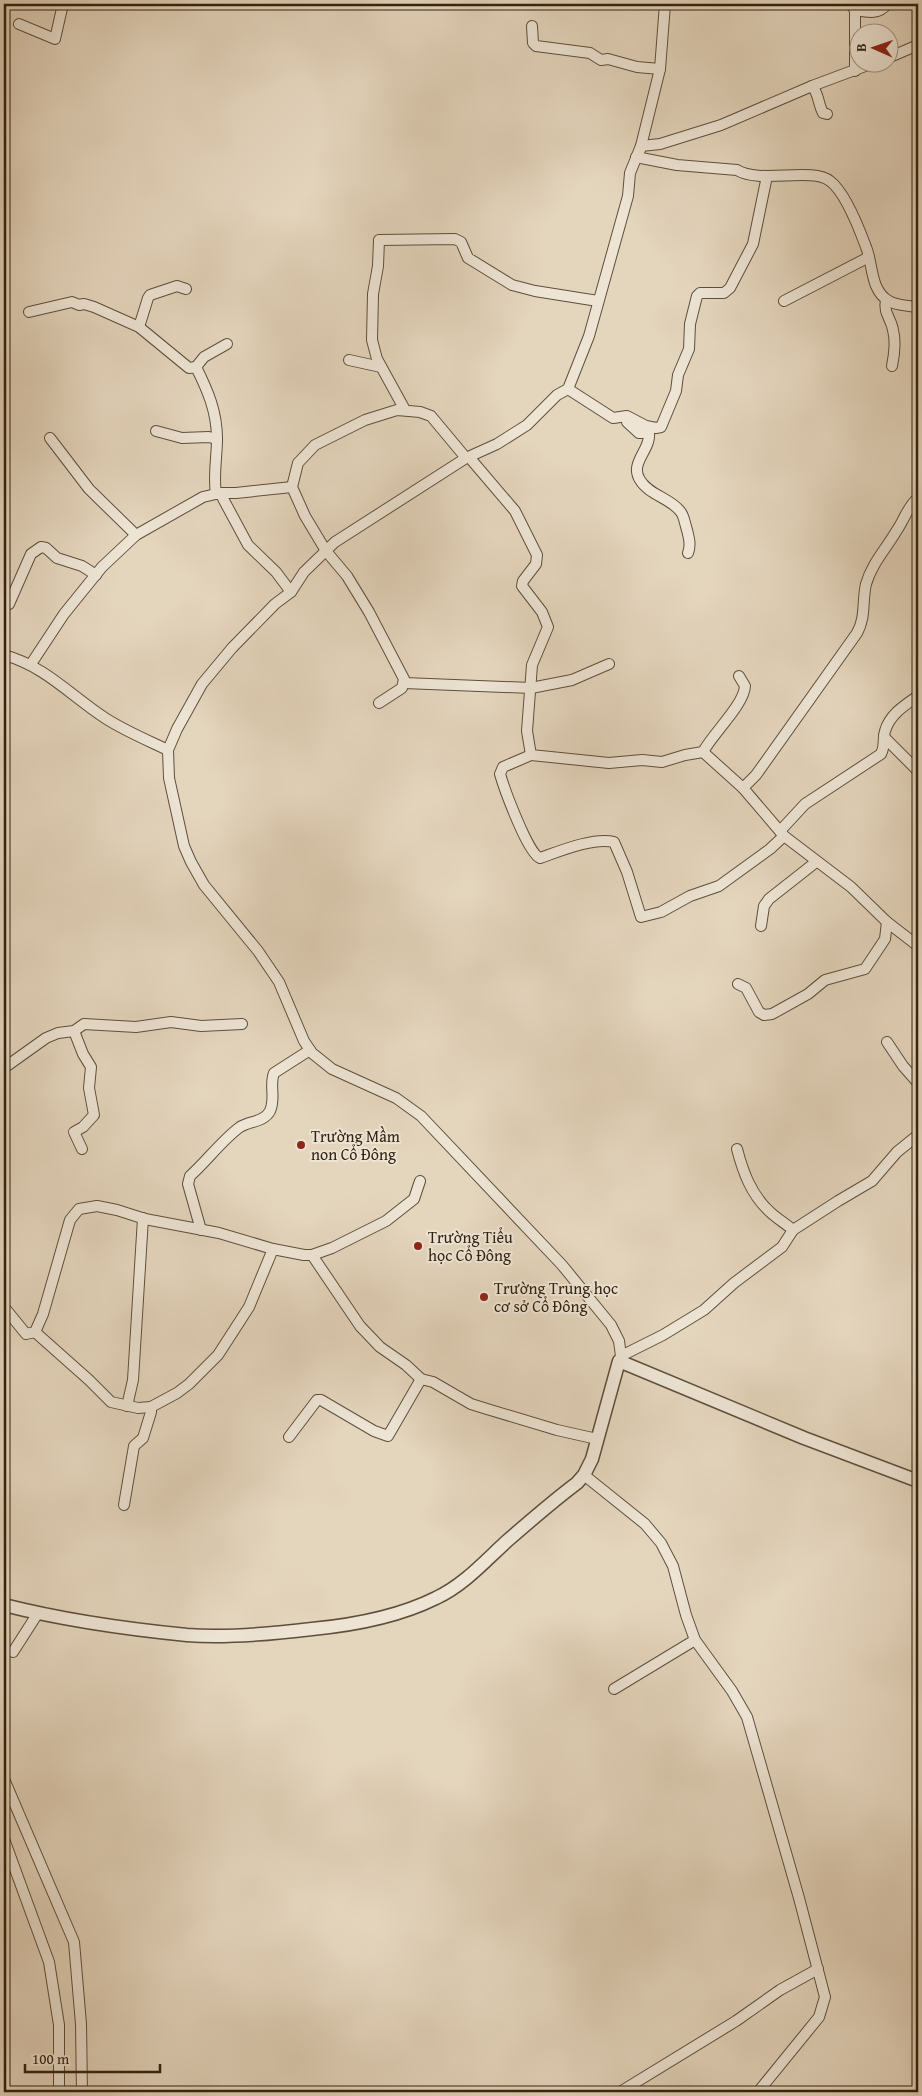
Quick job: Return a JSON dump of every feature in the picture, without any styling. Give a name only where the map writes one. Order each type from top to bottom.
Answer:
[{"type":"street","points":[[18,24],[55,39],[63,4]]},
{"type":"street","points":[[638,154],[660,69],[665,4]]},
{"type":"street","points":[[853,22],[853,7],[879,11],[887,4]]},
{"type":"street","points":[[532,26],[533,43],[536,46],[590,53],[601,60],[636,67],[660,69]]},
{"type":"street","points":[[900,53],[918,45]]},
{"type":"street","points":[[4,1605],[38,1613],[188,1635],[256,1634],[344,1626],[377,1619],[436,1598],[473,1573],[584,1475],[592,1459],[620,1359],[619,1341],[611,1325],[562,1264],[421,1116],[396,1098],[332,1069],[310,1050],[279,982],[258,951],[204,885],[191,862],[184,846],[169,778],[168,750],[177,729],[202,684],[232,648],[275,604],[291,592],[304,572],[335,542],[467,458],[497,444],[527,425],[557,395],[568,389],[589,336],[628,196],[630,173],[642,146],[660,144],[721,124],[812,86],[852,72]]},
{"type":"street","points":[[812,86],[816,91],[820,108],[823,113],[827,114]]},
{"type":"street","points":[[638,154],[677,165],[737,170],[742,173],[766,176],[820,177],[830,181],[847,202],[869,256],[873,280],[886,300],[885,313],[893,329],[892,366]]},
{"type":"street","points":[[568,389],[613,418],[627,416],[646,426],[656,428],[661,426],[676,391],[678,375],[689,350],[690,324],[697,296],[700,294],[724,294],[730,288],[753,244],[766,176]]},
{"type":"street","points":[[405,410],[374,352],[373,294],[378,266],[378,241],[381,239],[458,240],[468,258],[512,285],[535,291],[598,301]]},
{"type":"street","points":[[784,301],[869,256]]},
{"type":"street","points":[[140,327],[150,295],[177,286],[186,289]]},
{"type":"street","points":[[886,300],[918,308]]},
{"type":"street","points":[[29,312],[72,302],[94,307],[140,327],[189,368],[196,367],[204,357],[227,344]]},
{"type":"street","points":[[349,360],[381,367]]},
{"type":"street","points":[[196,367],[210,394],[215,416],[217,439],[214,478],[218,493],[248,545],[276,572],[291,592]]},
{"type":"street","points":[[379,703],[402,688],[404,683],[387,644],[369,612],[347,576],[326,551],[292,487],[298,463],[315,445],[365,420],[394,410],[405,410],[431,416],[515,511],[537,555],[536,564],[523,581],[522,586],[542,612],[548,627],[533,662],[527,731],[532,755]]},
{"type":"street","points":[[621,418],[639,433],[648,433],[650,440],[647,448],[639,458],[636,470],[640,480],[648,488],[681,512],[690,546],[688,553]]},
{"type":"street","points":[[156,431],[182,438],[209,437],[217,439]]},
{"type":"street","points":[[50,438],[89,489],[136,535]]},
{"type":"street","points":[[31,664],[64,614],[96,575],[136,535],[203,498],[218,493],[292,487]]},
{"type":"street","points":[[743,788],[756,775],[857,634],[863,619],[867,583],[874,564],[918,498]]},
{"type":"street","points":[[4,605],[9,604],[31,554],[41,547],[46,548],[57,558],[82,566],[96,575]]},
{"type":"street","points":[[4,655],[31,664],[56,680],[105,718],[143,739],[168,750]]},
{"type":"street","points":[[404,683],[531,688],[572,680],[609,664]]},
{"type":"street","points":[[704,752],[710,739],[742,699],[745,686],[740,676]]},
{"type":"street","points":[[704,752],[662,762],[642,760],[609,763],[532,755],[503,767],[500,774],[521,829],[534,855],[540,858],[579,845],[606,841],[614,842],[627,872],[641,917],[661,912],[690,896],[719,886],[770,849],[799,808],[881,754],[885,746],[884,737],[888,724],[894,714],[918,696]]},
{"type":"street","points":[[884,737],[918,771]]},
{"type":"street","points":[[704,752],[743,788],[782,833],[816,862],[851,887],[887,922],[918,946]]},
{"type":"street","points":[[761,926],[764,906],[769,899],[816,862]]},
{"type":"street","points":[[738,984],[746,988],[759,1012],[764,1015],[772,1014],[808,994],[825,980],[865,969],[885,939],[887,922]]},
{"type":"street","points":[[4,1068],[46,1038],[58,1033],[74,1031],[84,1024],[136,1027],[171,1022],[201,1026],[242,1024]]},
{"type":"street","points":[[74,1031],[82,1054],[90,1067],[90,1088],[94,1115],[83,1127],[74,1132],[82,1149]]},
{"type":"street","points":[[886,1042],[903,1066],[918,1082]]},
{"type":"street","points":[[201,1230],[188,1184],[190,1176],[238,1129],[266,1116],[271,1108],[274,1096],[272,1080],[274,1073],[310,1050]]},
{"type":"street","points":[[620,1359],[704,1310],[734,1283],[782,1247],[793,1230],[838,1200],[872,1181],[897,1152],[918,1135]]},
{"type":"street","points":[[737,1149],[746,1179],[757,1198],[769,1211],[793,1230]]},
{"type":"street","points":[[35,1332],[70,1220],[79,1209],[97,1206],[143,1218],[219,1233],[273,1249],[312,1255],[340,1244],[386,1221],[414,1199],[420,1181]]},
{"type":"street","points":[[127,1406],[133,1380],[143,1218]]},
{"type":"street","points":[[35,1332],[111,1402],[138,1408],[150,1407],[178,1393],[190,1384],[218,1355],[249,1308],[273,1249]]},
{"type":"street","points":[[312,1255],[360,1326],[380,1347],[406,1365],[421,1379],[433,1382],[472,1404],[487,1410],[597,1439]]},
{"type":"street","points":[[4,1307],[26,1334],[35,1332]]},
{"type":"street","points":[[620,1359],[804,1438],[918,1481]]},
{"type":"street","points":[[289,1437],[317,1400],[321,1400],[374,1431],[388,1436],[421,1379]]},
{"type":"street","points":[[124,1505],[134,1446],[142,1438],[151,1412],[150,1407]]},
{"type":"street","points":[[584,1475],[645,1524],[661,1543],[673,1566],[695,1640],[732,1691],[747,1717],[761,1759],[825,1997],[819,2017],[758,2092]]},
{"type":"street","points":[[14,1652],[38,1613]]},
{"type":"street","points":[[614,1689],[695,1640]]},
{"type":"street","points":[[4,1779],[74,1942],[81,2024],[82,2092]]},
{"type":"street","points":[[4,1839],[49,1962],[59,2025],[59,2092]]},
{"type":"street","points":[[620,2092],[736,2021],[780,1990],[818,1969]]},
{"type":"place","name":"Trường Mầm non Cổ Đông","points":[[301,1145]]},
{"type":"place","name":"Trường Tiểu học Cổ Đông","points":[[418,1246]]},
{"type":"place","name":"Trường Trung học cơ sở Cổ Đông","points":[[484,1297]]}]
